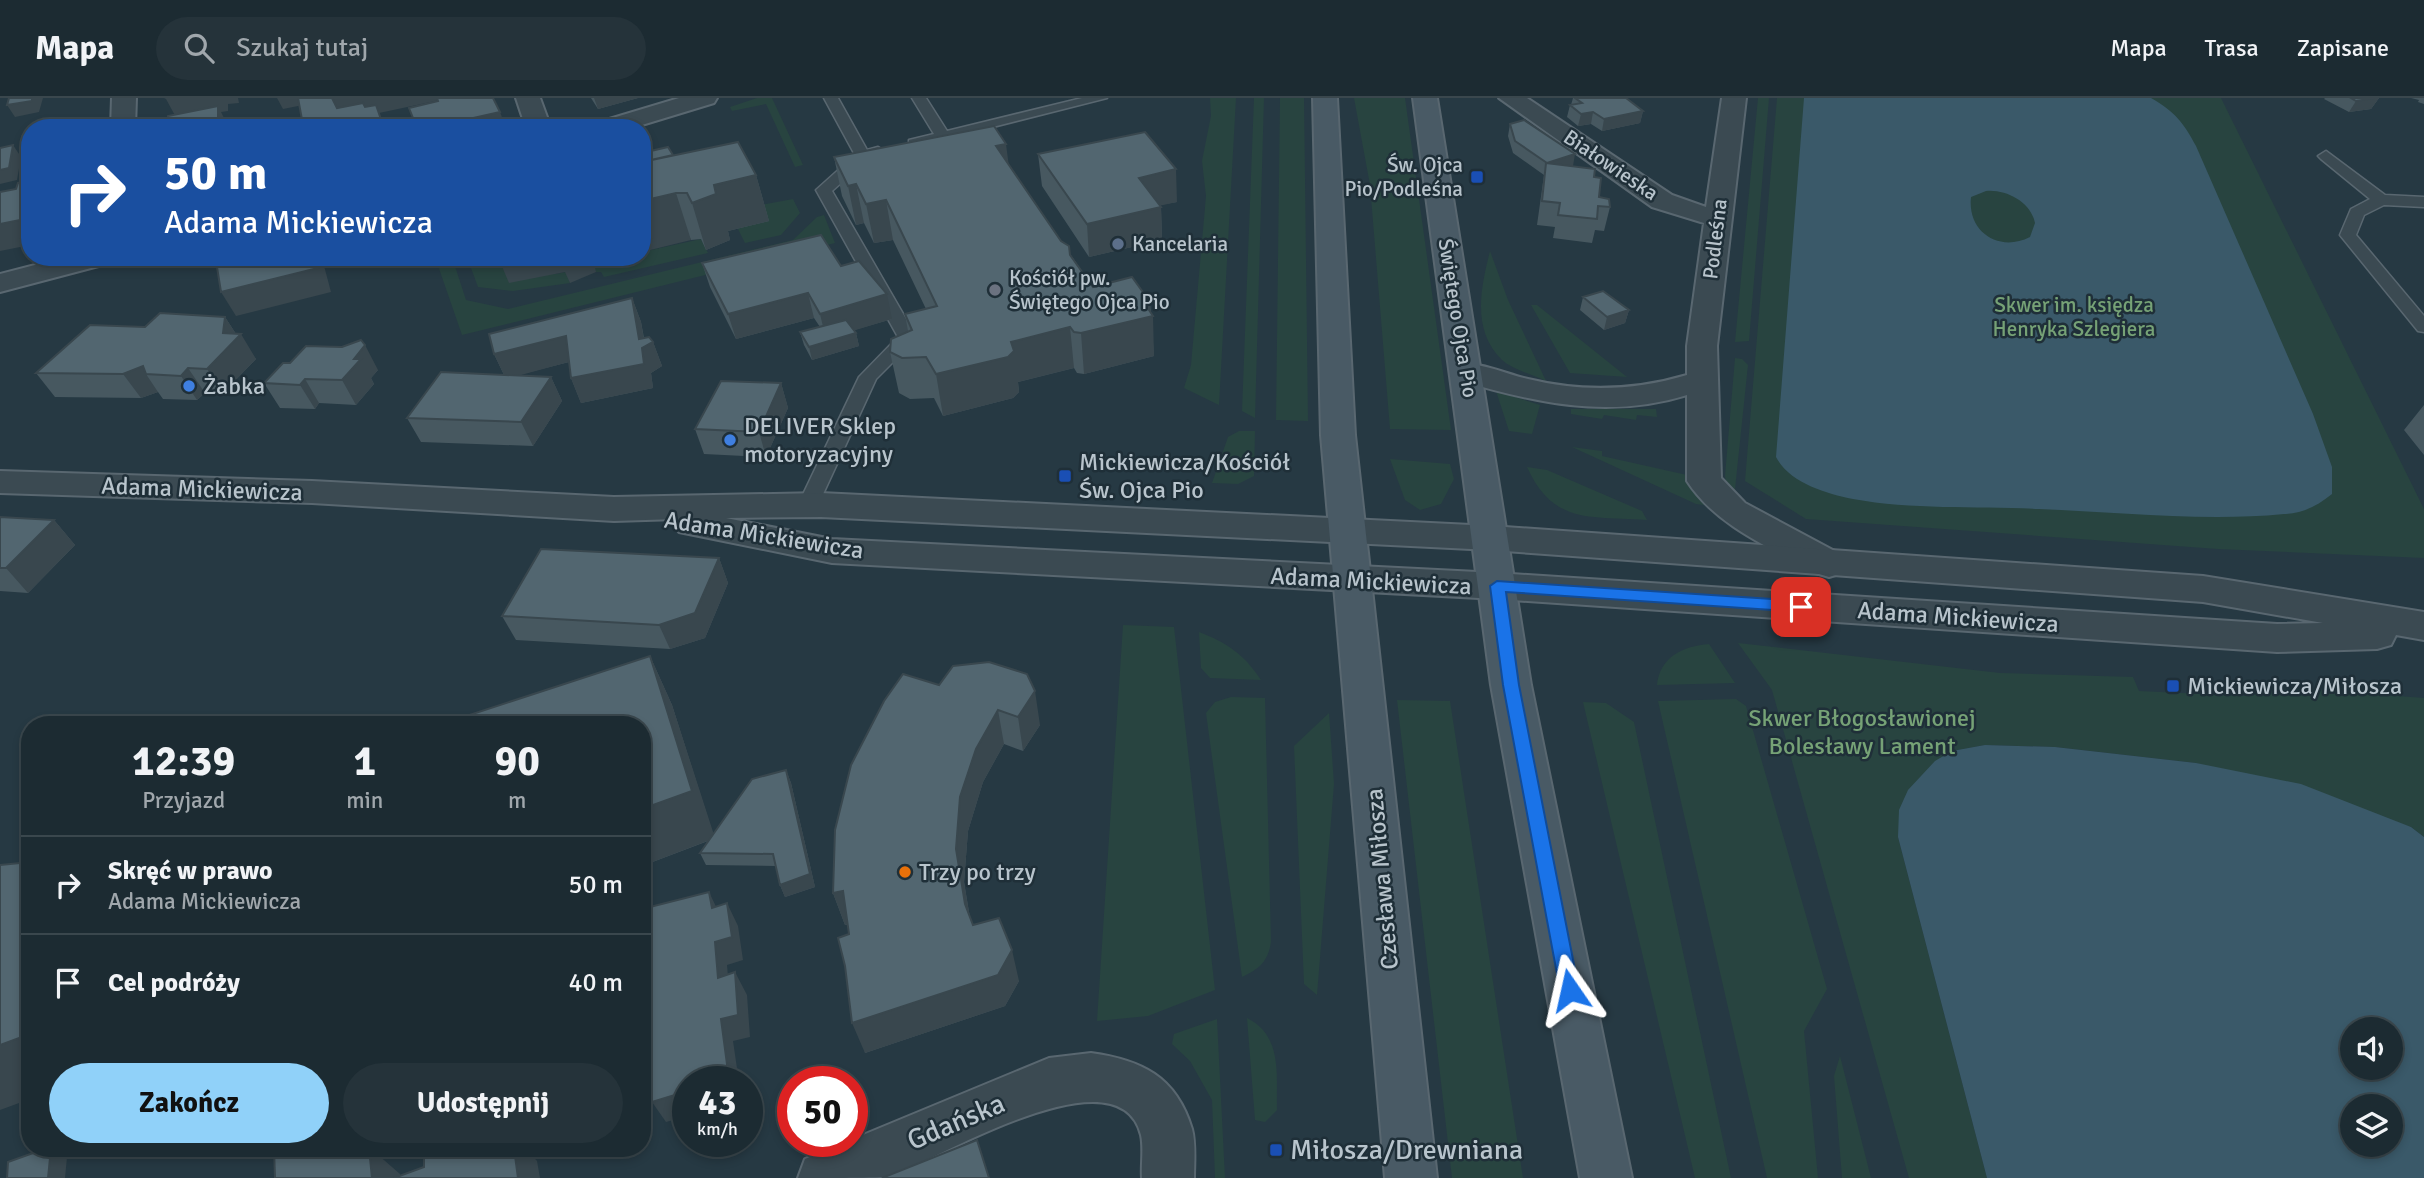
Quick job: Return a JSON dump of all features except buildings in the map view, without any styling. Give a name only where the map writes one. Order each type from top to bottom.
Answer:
[{"type":"main road","points":[[1325,98],[1338,435],[1346,532]]},
{"type":"main road","name":"Świętego Ojca Pio","points":[[1425,98],[1497,586]]},
{"type":"main road","name":"Czesława Miłosza","points":[[1346,532],[1411,1178]]},
{"type":"main road","points":[[1497,586],[1516,709],[1606,1178]]},
{"type":"street","points":[[123,119],[124,98]]},
{"type":"street","points":[[528,98],[536,119]]},
{"type":"street","points":[[635,119],[705,98]]},
{"type":"street","name":"Białowieska","points":[[1511,98],[1662,201],[1717,218]]},
{"type":"street","name":"Podleśna","points":[[1734,98],[1717,218],[1700,381],[1704,481],[1733,511],[1829,564]]},
{"type":"street","points":[[0,283],[65,266]]},
{"type":"street","points":[[1466,372],[1562,398],[1590,400],[1661,395],[1700,381]]},
{"type":"street","name":"Adama Mickiewicza","points":[[0,482],[312,492],[614,509],[808,505],[1491,538],[2203,589],[2424,626]]},
{"type":"street","name":"Adama Mickiewicza","points":[[614,509],[832,551],[1497,586],[2277,638],[2424,634]]},
{"type":"street","name":"Gdańska","points":[[824,1178],[1049,1082],[1091,1077],[1125,1082],[1150,1101],[1167,1131],[1168,1178]]},
{"type":"lane","points":[[831,98],[863,156]]},
{"type":"lane","points":[[919,98],[943,136]]},
{"type":"lane","points":[[808,505],[868,377],[908,338],[870,276],[824,190],[863,156],[1100,98]]},
{"type":"lane","points":[[2326,156],[2381,200]]},
{"type":"lane","points":[[2424,202],[2381,200],[2357,212],[2348,235],[2424,327]]},
{"type":"green space","points":[[757,98],[772,98],[803,165],[795,167],[766,104],[732,111],[730,107]]},
{"type":"green space","points":[[1210,98],[1236,98],[1219,405],[1184,388],[1191,365],[1206,196],[1202,161],[1211,116]]},
{"type":"green space","points":[[1254,98],[1264,98],[1255,418],[1242,411]]},
{"type":"green space","points":[[1280,98],[1304,98],[1308,421],[1276,420]]},
{"type":"green space","points":[[1354,98],[1405,98],[1451,430],[1390,429],[1370,185]]},
{"type":"green space","points":[[1758,98],[1769,98],[1749,341],[1735,342]]},
{"type":"green space","name":"Skwer im. księdza Henryka Szlegiera","points":[[1777,98],[2221,98],[2424,509],[2424,558],[2218,549],[1806,519],[1745,481]]},
{"type":"green space","points":[[793,199],[800,213],[781,235],[745,243],[738,229],[761,205]]},
{"type":"green space","points":[[824,215],[835,243],[462,335],[438,266],[455,266],[466,300],[508,309],[793,240],[817,217]]},
{"type":"green space","points":[[701,239],[708,253],[604,277],[601,272],[596,272],[593,266],[651,266],[651,250]]},
{"type":"green space","points":[[1490,251],[1508,300],[1546,381],[1502,360],[1486,335],[1481,308]]},
{"type":"green space","points":[[470,266],[530,266],[556,274],[566,272],[570,283],[513,291],[478,287]]},
{"type":"green space","points":[[1531,305],[1537,305],[1627,377],[1570,373]]},
{"type":"green space","points":[[1735,358],[1742,359],[1748,365],[1735,489],[1726,482],[1725,476]]},
{"type":"green space","points":[[1496,391],[1540,405],[1532,434],[1509,431]]},
{"type":"green space","points":[[1571,409],[1656,409],[1657,417],[1637,415],[1636,420],[1604,415],[1602,419],[1571,414]]},
{"type":"green space","points":[[1239,431],[1255,431],[1254,476],[1238,484],[1212,483],[1228,437]]},
{"type":"green space","points":[[1572,447],[1602,451],[1602,456],[1687,475],[1712,506],[1696,504]]},
{"type":"green space","points":[[1390,459],[1450,464],[1454,479],[1441,504],[1420,510],[1405,500]]},
{"type":"green space","points":[[1527,467],[1547,470],[1642,511],[1647,520],[1591,517],[1562,508],[1537,486]]},
{"type":"green space","points":[[1123,625],[1174,627],[1215,990],[1148,1016],[1097,1021]]},
{"type":"green space","points":[[1199,632],[1234,650],[1261,680],[1210,678],[1201,668]]},
{"type":"green space","name":"Skwer Błogosławionej Bolesławy Lament","points":[[1738,643],[2000,673],[2133,677],[2139,691],[2245,696],[2240,684],[2424,698],[2424,837],[2411,827],[2196,763],[2055,747],[1985,745],[1952,751],[1898,837],[1987,1178],[1909,1178],[1772,690]]},
{"type":"green space","points":[[1709,644],[1735,683],[1657,685],[1663,667],[1674,655],[1690,647]]},
{"type":"green space","points":[[1231,697],[1265,698],[1271,942],[1268,955],[1262,964],[1242,977],[1206,713],[1215,702]]},
{"type":"green space","points":[[1736,699],[1746,706],[1827,989],[1804,1031],[1818,1178],[1767,1178],[1658,701]]},
{"type":"green space","points":[[1397,700],[1450,701],[1523,1178],[1452,1178]]},
{"type":"green space","points":[[1583,702],[1606,703],[1634,722],[1731,1178],[1695,1178]]},
{"type":"green space","points":[[1329,713],[1334,784],[1317,995],[1304,984],[1294,746]]},
{"type":"green space","points":[[1247,1018],[1267,1035],[1275,1058],[1277,1110],[1265,1122],[1255,1120]]},
{"type":"green space","points":[[1217,1019],[1225,1178],[1215,1178],[1212,1100],[1190,1061],[1172,1044],[1174,1034]]},
{"type":"green space","points":[[1840,1056],[1871,1178],[1842,1178],[1834,1076]]},
{"type":"water","name":"Skwer im. księdza Henryka Szlegiera","points":[[1804,98],[2151,98],[2178,118],[2196,146],[2313,414],[2332,467],[2332,494],[2298,512],[2223,517],[1899,505],[1853,499],[1809,486],[1790,474],[1776,457]],"holes":[[[1994,191],[2016,198],[2028,209],[2035,223],[2030,237],[2018,241],[1997,241],[1980,229],[1974,220],[1971,197]]]},
{"type":"water","points":[[1985,745],[2055,747],[2196,763],[2301,784],[2411,827],[2424,837],[2424,1178],[1987,1178],[1898,837],[1899,810],[1908,790],[1935,761],[1952,751]]},
{"type":"place","name":"Św. Ojca Pio/Podleśna","points":[[1477,177]]},
{"type":"place","name":"Kancelaria","points":[[1118,244]]},
{"type":"place","name":"Kościół pw. Świętego Ojca Pio","points":[[995,290]]},
{"type":"place","name":"Żabka","points":[[189,386]]},
{"type":"place","name":"DELIVER Sklep motoryzacyjny","points":[[730,440]]},
{"type":"place","name":"Mickiewicza/Kościół Św. Ojca Pio","points":[[1065,476]]},
{"type":"place","name":"Mickiewicza/Miłosza","points":[[2173,686]]},
{"type":"place","name":"Trzy po trzy","points":[[905,872]]},
{"type":"place","name":"Miłosza/Drewniana","points":[[1276,1150]]},
{"type":"route","points":[[1570,990],[1511,685],[1497,586],[1801,607]]}]
